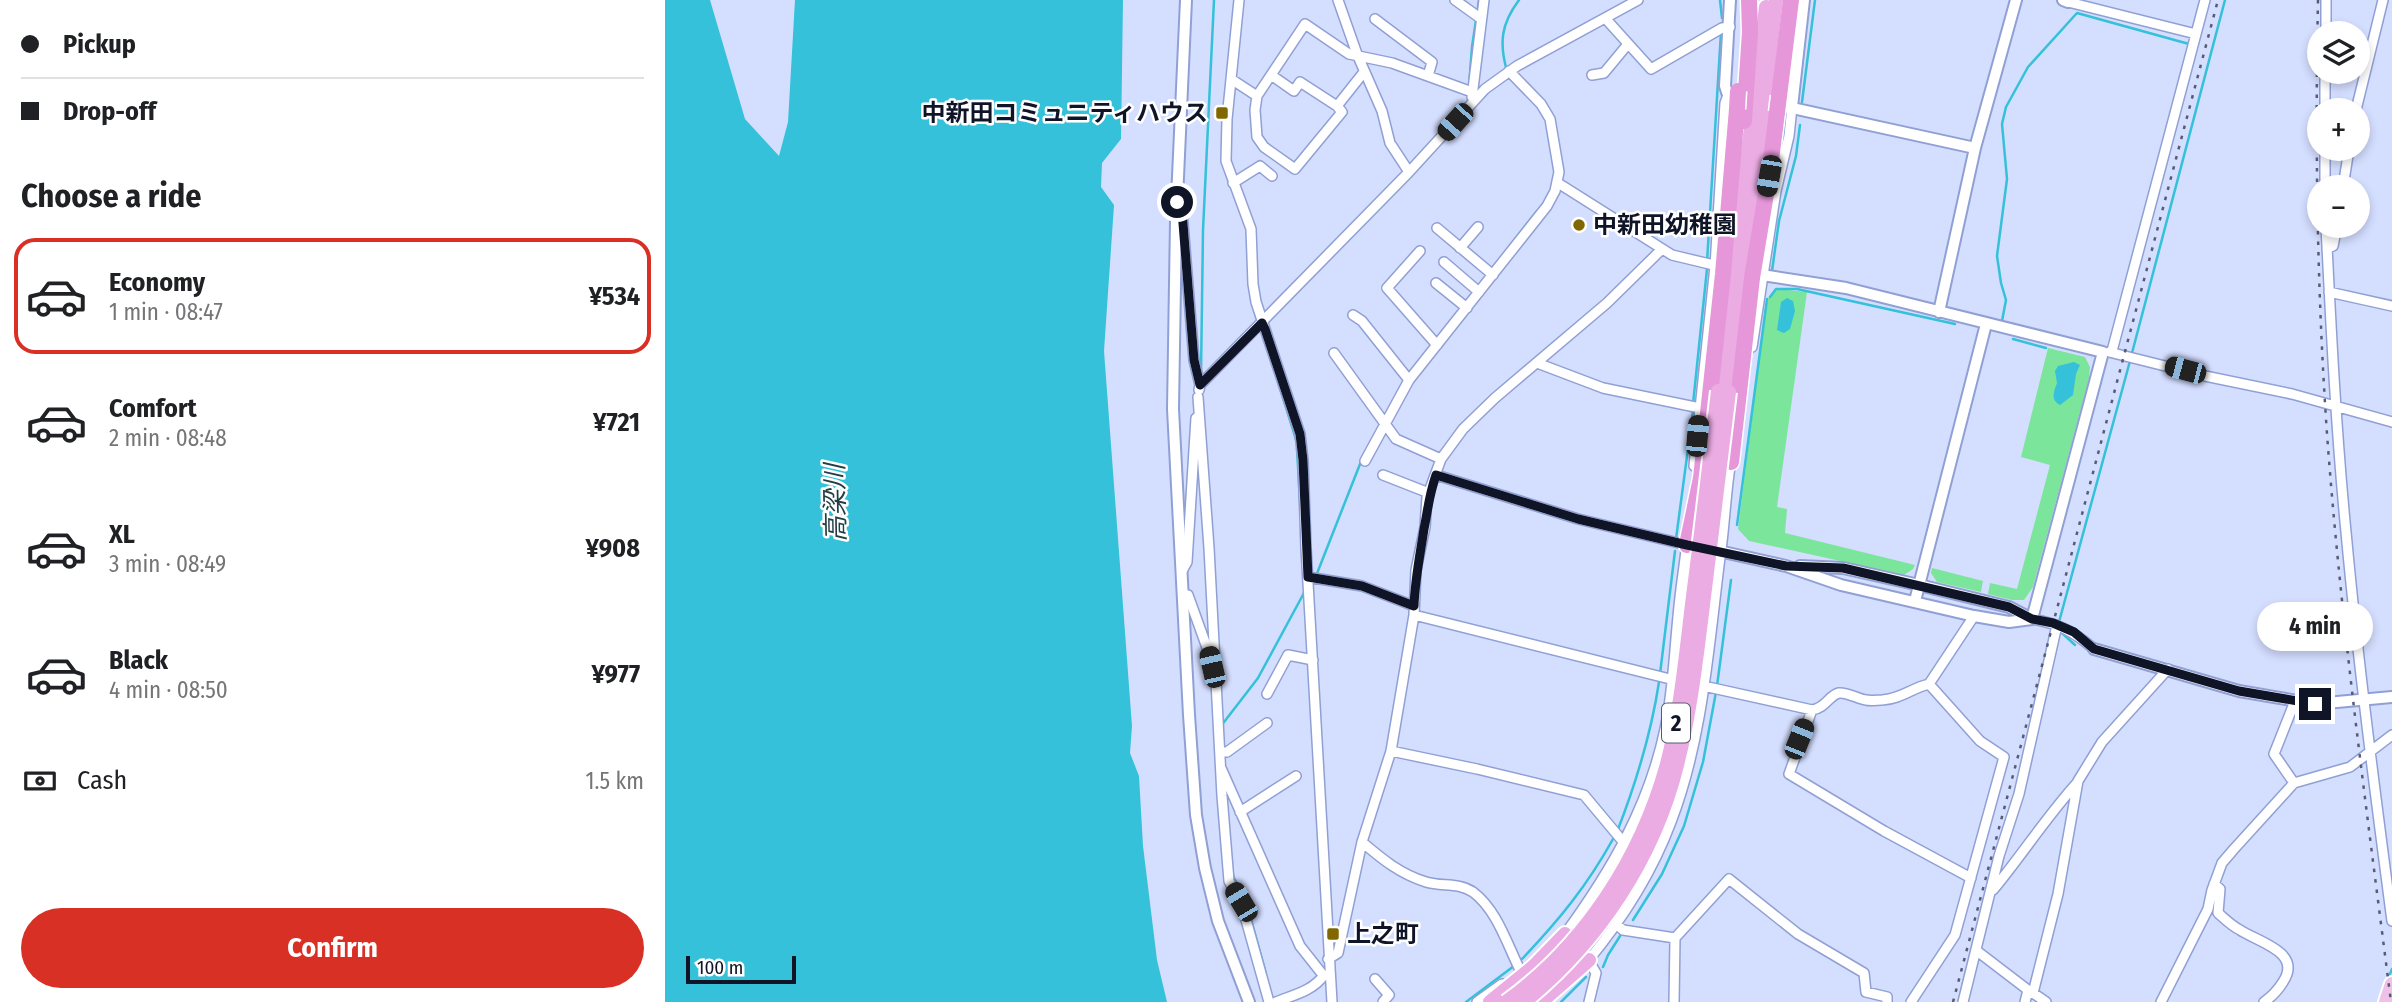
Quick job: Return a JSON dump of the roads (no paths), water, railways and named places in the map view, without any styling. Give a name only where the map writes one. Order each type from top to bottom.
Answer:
[{"type":"highway","points":[[1687,545],[1701,478],[1723,274],[1736,99],[1748,0]]},
{"type":"highway","points":[[1723,264],[1749,46],[1748,0]]},
{"type":"highway","name":"2","points":[[1524,1002],[1563,967],[1618,900],[1645,851],[1668,796],[1684,736],[1695,672],[1724,391],[1723,264],[1767,0]]},
{"type":"highway","name":"2","points":[[1506,1002],[1556,959],[1601,905],[1637,845],[1658,791],[1680,702],[1776,0]]},
{"type":"highway","points":[[1731,462],[1752,278],[1781,105],[1791,0]]},
{"type":"highway","points":[[1490,1002],[1533,967],[1566,934]]},
{"type":"highway","points":[[1541,1002],[1589,960]]},
{"type":"main road","points":[[2386,1002],[2392,984]]},
{"type":"street","points":[[1186,0],[1177,202],[1173,409],[1189,715],[1198,828],[1205,868],[1218,921],[1249,1002]]},
{"type":"street","points":[[1239,0],[1226,161],[1251,229],[1253,284],[1262,323],[1300,434],[1327,976],[1332,1002]]},
{"type":"street","points":[[1338,0],[1364,72],[1382,111],[1390,143],[1409,172]]},
{"type":"street","points":[[1455,0],[1478,16]]},
{"type":"street","points":[[1471,94],[1478,16],[1484,0]]},
{"type":"street","points":[[1200,385],[1409,172],[1471,94],[1485,89],[1508,72],[1638,0]]},
{"type":"street","points":[[1589,1002],[1596,973],[1589,960],[1566,934],[1625,844],[1647,793],[1657,762],[1673,681],[1700,408],[1723,264],[1725,103],[1736,99],[1725,86],[1730,0]]},
{"type":"street","points":[[1550,1002],[1589,960],[1616,924],[1647,874],[1672,821],[1688,765],[1704,686],[1731,462],[1738,444],[1760,274],[1789,136],[1781,105],[1804,0]]},
{"type":"street","points":[[1939,312],[1975,148],[2016,0]]},
{"type":"street","points":[[2032,619],[2205,0]]},
{"type":"street","points":[[2326,0],[2326,21]]},
{"type":"street","points":[[2359,98],[2383,0]]},
{"type":"street","points":[[2065,1],[2196,34]]},
{"type":"street","points":[[1605,18],[1651,69],[1722,28],[1730,27]]},
{"type":"street","points":[[1375,19],[1431,62],[1428,76]]},
{"type":"street","points":[[1271,75],[1294,91],[1300,82],[1337,106],[1342,113],[1295,169],[1264,147],[1257,137],[1255,110],[1257,96],[1271,75],[1305,24],[1349,54],[1392,63],[1471,94]]},
{"type":"street","points":[[1592,75],[1604,73],[1628,44]]},
{"type":"street","points":[[1337,106],[1364,72]]},
{"type":"street","points":[[1365,461],[1407,377],[1547,206],[1557,183],[1559,172],[1550,118],[1541,104],[1508,72]]},
{"type":"street","points":[[1231,79],[1257,96]]},
{"type":"street","points":[[1781,105],[1975,148]]},
{"type":"street","points":[[1233,183],[1260,166],[1272,176]]},
{"type":"street","points":[[1557,183],[1661,250],[1672,255],[1723,264]]},
{"type":"street","points":[[1177,202],[1182,211],[1194,360],[1200,385],[1187,562],[1182,571]]},
{"type":"street","points":[[1460,248],[1478,227]]},
{"type":"street","points":[[1437,228],[1491,273]]},
{"type":"street","points":[[2327,238],[2335,405],[2346,531],[2392,921]]},
{"type":"street","points":[[2327,249],[2333,246],[2335,238]]},
{"type":"street","points":[[1328,959],[1338,953],[1363,842],[1391,751],[1414,610],[1416,570],[1429,493],[1441,459],[1464,429],[1608,303],[1661,250]]},
{"type":"street","points":[[1420,251],[1387,288],[1435,343]]},
{"type":"street","points":[[1444,262],[1477,290]]},
{"type":"street","points":[[1760,274],[1846,288],[1986,324],[2335,405],[2392,422]]},
{"type":"street","points":[[1436,283],[1464,306]]},
{"type":"street","points":[[2329,292],[2392,306]]},
{"type":"street","points":[[1353,315],[1362,321],[1407,377]]},
{"type":"street","points":[[1915,601],[1986,324]]},
{"type":"street","points":[[1334,353],[1395,439],[1441,459]]},
{"type":"street","points":[[1537,363],[1603,388],[1700,408]]},
{"type":"street","points":[[1198,397],[1229,881],[1241,902],[1269,1002]]},
{"type":"street","points":[[1383,475],[1429,493]]},
{"type":"street","points":[[1436,475],[1578,519],[1786,566],[1841,585],[1974,616],[2009,622],[2032,619]]},
{"type":"street","points":[[1786,566],[1843,568],[2009,607],[2032,619],[2074,632],[2094,649],[2239,691],[2315,704],[2392,697]]},
{"type":"street","points":[[1308,577],[1362,586],[1414,610],[1673,681],[1812,710],[1822,707],[1841,693],[1867,700],[1891,699],[1929,684],[1974,616]]},
{"type":"street","points":[[1184,595],[1188,595],[1201,626],[1215,670]]},
{"type":"street","points":[[1963,1002],[1999,856],[2019,794],[2057,625]]},
{"type":"street","points":[[1267,694],[1289,655],[1313,660]]},
{"type":"street","points":[[1991,892],[2032,842],[2056,806],[2078,782],[2102,743],[2168,669]]},
{"type":"street","points":[[1911,1002],[1952,943],[2004,757],[1980,741],[1929,684]]},
{"type":"street","points":[[2294,783],[2274,754],[2295,701]]},
{"type":"street","points":[[1812,710],[1789,774],[1884,831],[1971,878]]},
{"type":"street","points":[[1221,752],[1227,752],[1267,723]]},
{"type":"street","points":[[2161,1002],[2208,909],[2222,863],[2294,783],[2343,770],[2392,735]]},
{"type":"street","points":[[1391,751],[1584,795],[1625,844]]},
{"type":"street","points":[[1220,767],[1300,946],[1327,976]]},
{"type":"street","points":[[1240,812],[1296,776]]},
{"type":"street","points":[[2025,1002],[2031,991],[2057,894],[2078,782]]},
{"type":"street","points":[[1363,842],[1397,870],[1427,883],[1460,885],[1472,892],[1483,901],[1498,923],[1520,970]]},
{"type":"street","points":[[1674,1002],[1675,938],[1729,879],[1798,934],[1864,973],[1866,992],[1887,998],[1887,1002]]},
{"type":"street","points":[[2214,884],[2220,889],[2218,913],[2240,931],[2282,953],[2288,964],[2288,975],[2273,996],[2264,1002]]},
{"type":"street","points":[[1477,1002],[1520,970],[1587,904]]},
{"type":"street","points":[[1616,924],[1623,930],[1675,938]]},
{"type":"street","points":[[1977,951],[2046,1002]]},
{"type":"street","points":[[1276,1002],[1301,993],[1327,976]]},
{"type":"street","points":[[1375,979],[1389,995],[1383,1002]]},
{"type":"water","name":"高梁川","points":[[665,0],[710,0],[745,119],[779,156],[788,122],[795,0],[1123,0],[1121,139],[1102,163],[1101,187],[1114,205],[1104,351],[1132,726],[1130,753],[1139,776],[1143,846],[1157,960],[1167,1002],[665,1002]]},
{"type":"water","points":[[1787,298],[1793,301],[1795,311],[1790,329],[1784,333],[1777,330],[1781,302]]},
{"type":"water","points":[[2074,362],[2080,365],[2073,395],[2060,405],[2054,398],[2057,383],[2055,371],[2058,366]]},
{"type":"waterway","points":[[1201,373],[1203,230],[1214,0]]},
{"type":"waterway","points":[[1469,87],[1479,0]]},
{"type":"waterway","points":[[1507,71],[1503,34],[1508,17],[1519,0]]},
{"type":"waterway","points":[[1720,0],[1722,18]]},
{"type":"waterway","points":[[1802,102],[1815,0]]},
{"type":"waterway","points":[[2132,353],[2225,0]]},
{"type":"waterway","points":[[2002,321],[2006,300],[1997,256],[2007,179],[2002,124],[2006,107],[2028,67],[2077,13],[2189,44]]},
{"type":"waterway","points":[[1707,262],[1721,32]]},
{"type":"waterway","points":[[1772,271],[1779,221],[1796,156],[1800,125]]},
{"type":"waterway","points":[[1509,247],[1537,211]]},
{"type":"waterway","points":[[1693,404],[1707,269]]},
{"type":"waterway","points":[[1770,297],[1776,289],[1797,289],[1955,324]]},
{"type":"waterway","points":[[1737,525],[1767,299]]},
{"type":"waterway","points":[[1254,310],[1257,320]]},
{"type":"waterway","points":[[2013,339],[2046,348]]},
{"type":"waterway","points":[[2059,622],[2130,361]]},
{"type":"waterway","points":[[1275,372],[1297,443]]},
{"type":"waterway","points":[[2277,395],[2298,400]]},
{"type":"waterway","points":[[1676,539],[1693,411]]},
{"type":"waterway","points":[[1297,449],[1300,502]]},
{"type":"waterway","points":[[1316,576],[1362,459]]},
{"type":"waterway","points":[[1660,674],[1675,551]]},
{"type":"waterway","points":[[1717,686],[1731,580]]},
{"type":"waterway","points":[[1221,726],[1258,678],[1305,591]]},
{"type":"waterway","points":[[2062,633],[2075,645]]},
{"type":"waterway","points":[[1617,832],[1642,758],[1659,682]]},
{"type":"waterway","points":[[1633,920],[1662,874],[1684,826],[1703,762],[1716,692]]},
{"type":"waterway","points":[[1522,959],[1572,902],[1613,839]]},
{"type":"waterway","points":[[1232,871],[1246,901],[1266,974]]},
{"type":"waterway","points":[[1603,967],[1622,933]]},
{"type":"waterway","points":[[1466,1002],[1514,966]]},
{"type":"waterway","points":[[2388,979],[2392,969]]},
{"type":"waterway","points":[[1561,1002],[1586,977]]},
{"type":"railway","points":[[1953,1002],[2218,0]]},
{"type":"railway","points":[[2318,0],[2318,217],[2327,434],[2347,647],[2391,1002]]},
{"type":"place","name":"中新田コミュニティハウス","points":[[1222,113]]},
{"type":"place","name":"中新田幼稚園","points":[[1579,225]]},
{"type":"place","name":"上之町","points":[[1333,934]]}]
